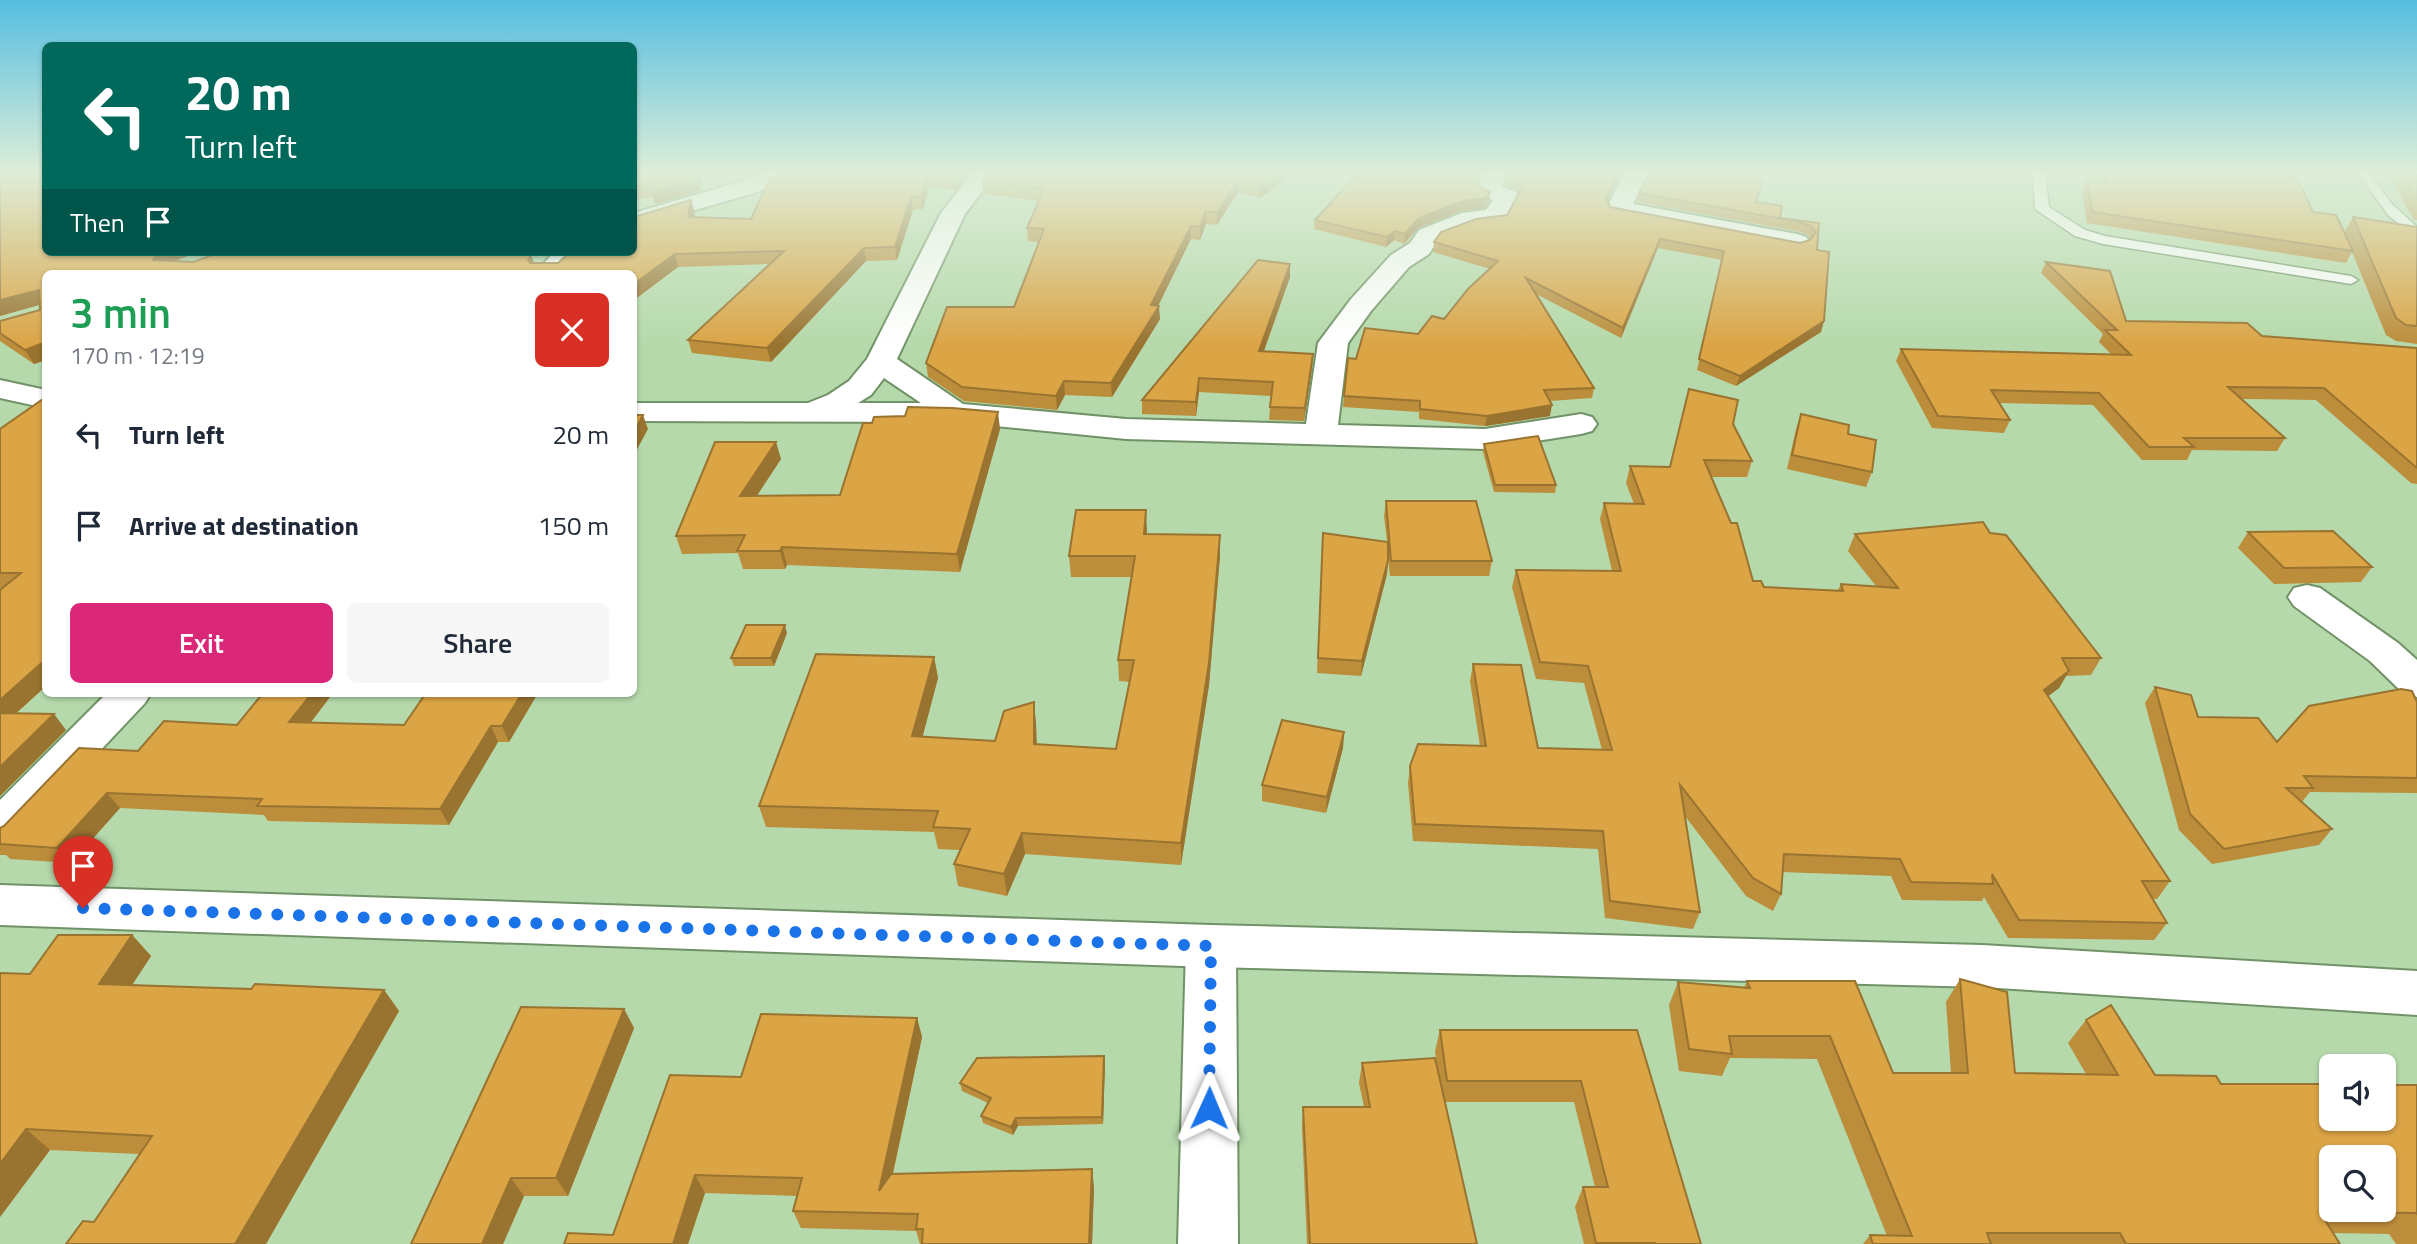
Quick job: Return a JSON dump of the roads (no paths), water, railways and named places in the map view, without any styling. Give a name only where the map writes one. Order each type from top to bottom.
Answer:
[{"type":"street","points":[[813,412],[839,402],[860,388],[881,362],[945,230]]},
{"type":"street","points":[[1321,435],[1333,343],[1400,261],[1420,248],[1427,235],[1440,230]]},
{"type":"street","points":[[1732,230],[1797,242]]},
{"type":"street","points":[[551,270],[565,256]]},
{"type":"street","points":[[881,362],[955,413]]},
{"type":"street","points":[[0,389],[42,397]]},
{"type":"street","points":[[637,412],[955,413],[1126,429],[1485,439],[1581,424]]},
{"type":"street","points":[[2307,597],[2385,652],[2417,683]]},
{"type":"street","points":[[0,828],[127,697]]},
{"type":"street","points":[[0,905],[1211,946],[1982,966],[2417,993]]},
{"type":"street","points":[[1208,1244],[1211,946]]},
{"type":"lane","points":[[2075,230],[2103,240],[2351,280]]}]
